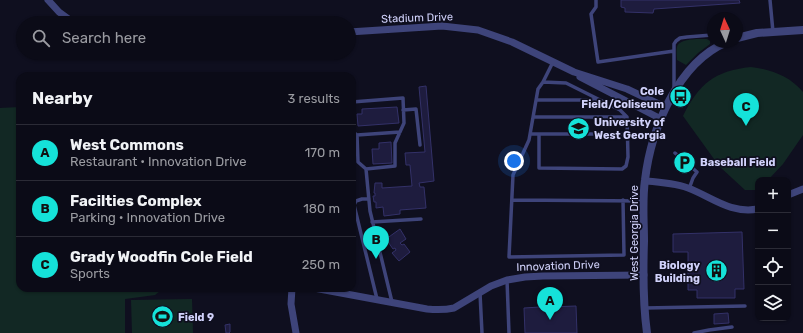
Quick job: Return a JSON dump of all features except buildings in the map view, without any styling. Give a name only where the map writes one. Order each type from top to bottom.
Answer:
[{"type":"street","points":[[48,0],[64,16]]},
{"type":"street","name":"Stadium Drive","points":[[356,32],[442,26],[478,30],[512,42],[574,72],[627,90],[665,108]]},
{"type":"street","points":[[743,36],[751,34],[803,30]]},
{"type":"street","name":"West Georgia Drive","points":[[647,333],[644,275],[643,201],[644,181],[648,163],[655,135],[665,108],[689,70],[715,48]]},
{"type":"street","name":"Stadium Drive","points":[[574,72],[580,78],[661,119]]},
{"type":"street","points":[[644,181],[673,184],[689,189],[734,209],[755,209]]},
{"type":"street","points":[[791,194],[803,189]]},
{"type":"street","name":"Innovation Drive","points":[[335,292],[427,309],[448,310],[491,286],[507,280],[525,277],[549,276],[644,275]]},
{"type":"street","points":[[292,292],[291,304],[296,333]]},
{"type":"lane","points":[[596,0],[596,7],[592,14],[598,62],[674,51]]},
{"type":"lane","points":[[770,0],[773,32]]},
{"type":"lane","points":[[674,93],[674,44],[680,38],[707,35]]},
{"type":"lane","points":[[553,62],[538,89],[529,140],[513,175],[509,257],[624,255],[623,200]]},
{"type":"lane","points":[[539,134],[539,168],[622,169],[626,166],[628,157],[627,116],[620,110],[566,83],[543,82]]},
{"type":"lane","points":[[356,102],[403,98],[404,123],[395,143],[396,166],[366,169]]},
{"type":"lane","points":[[536,100],[599,100]]},
{"type":"lane","points":[[403,110],[416,109],[420,145]]},
{"type":"lane","points":[[533,117],[627,116]]},
{"type":"lane","points":[[393,303],[372,222],[368,199],[366,169],[358,162],[357,135],[400,132]]},
{"type":"lane","points":[[530,134],[627,134]]},
{"type":"lane","points":[[675,153],[697,172],[689,189]]},
{"type":"lane","points":[[356,201],[368,199]]},
{"type":"lane","points":[[512,200],[643,201]]},
{"type":"lane","points":[[356,213],[377,300]]},
{"type":"lane","points":[[372,222],[421,219]]},
{"type":"lane","points":[[507,280],[509,333]]},
{"type":"lane","points":[[480,292],[482,333]]},
{"type":"lane","points":[[645,308],[745,306]]},
{"type":"lane","points":[[694,333],[732,327]]},
{"type":"green space","points":[[707,39],[707,46],[686,65],[677,60],[677,47],[681,42]]},
{"type":"green space","points":[[751,67],[779,74],[798,86],[803,92],[803,135],[783,164],[771,177],[755,177],[755,190],[745,190],[719,166],[683,116],[695,95],[709,81],[717,76],[738,69]]},
{"type":"green space","points":[[16,107],[16,292],[159,292],[155,295],[125,299],[125,333],[0,333],[0,108]]},
{"type":"green space","name":"Field 9","points":[[192,299],[193,333],[132,333],[131,300]]},
{"type":"place","name":"Cole Field/Coliseum","points":[[680,97]]},
{"type":"place","name":"Grady Woodfin Cole Field","points":[[746,126]]},
{"type":"place","name":"University of West Georgia","points":[[578,128]]},
{"type":"place","name":"Baseball Field","points":[[685,162]]},
{"type":"place","name":"Facilties Complex","points":[[376,259]]},
{"type":"place","name":"Biology Building","points":[[716,271]]},
{"type":"place","name":"Field 9","points":[[162,317]]},
{"type":"place","name":"West Commons","points":[[550,320]]}]
